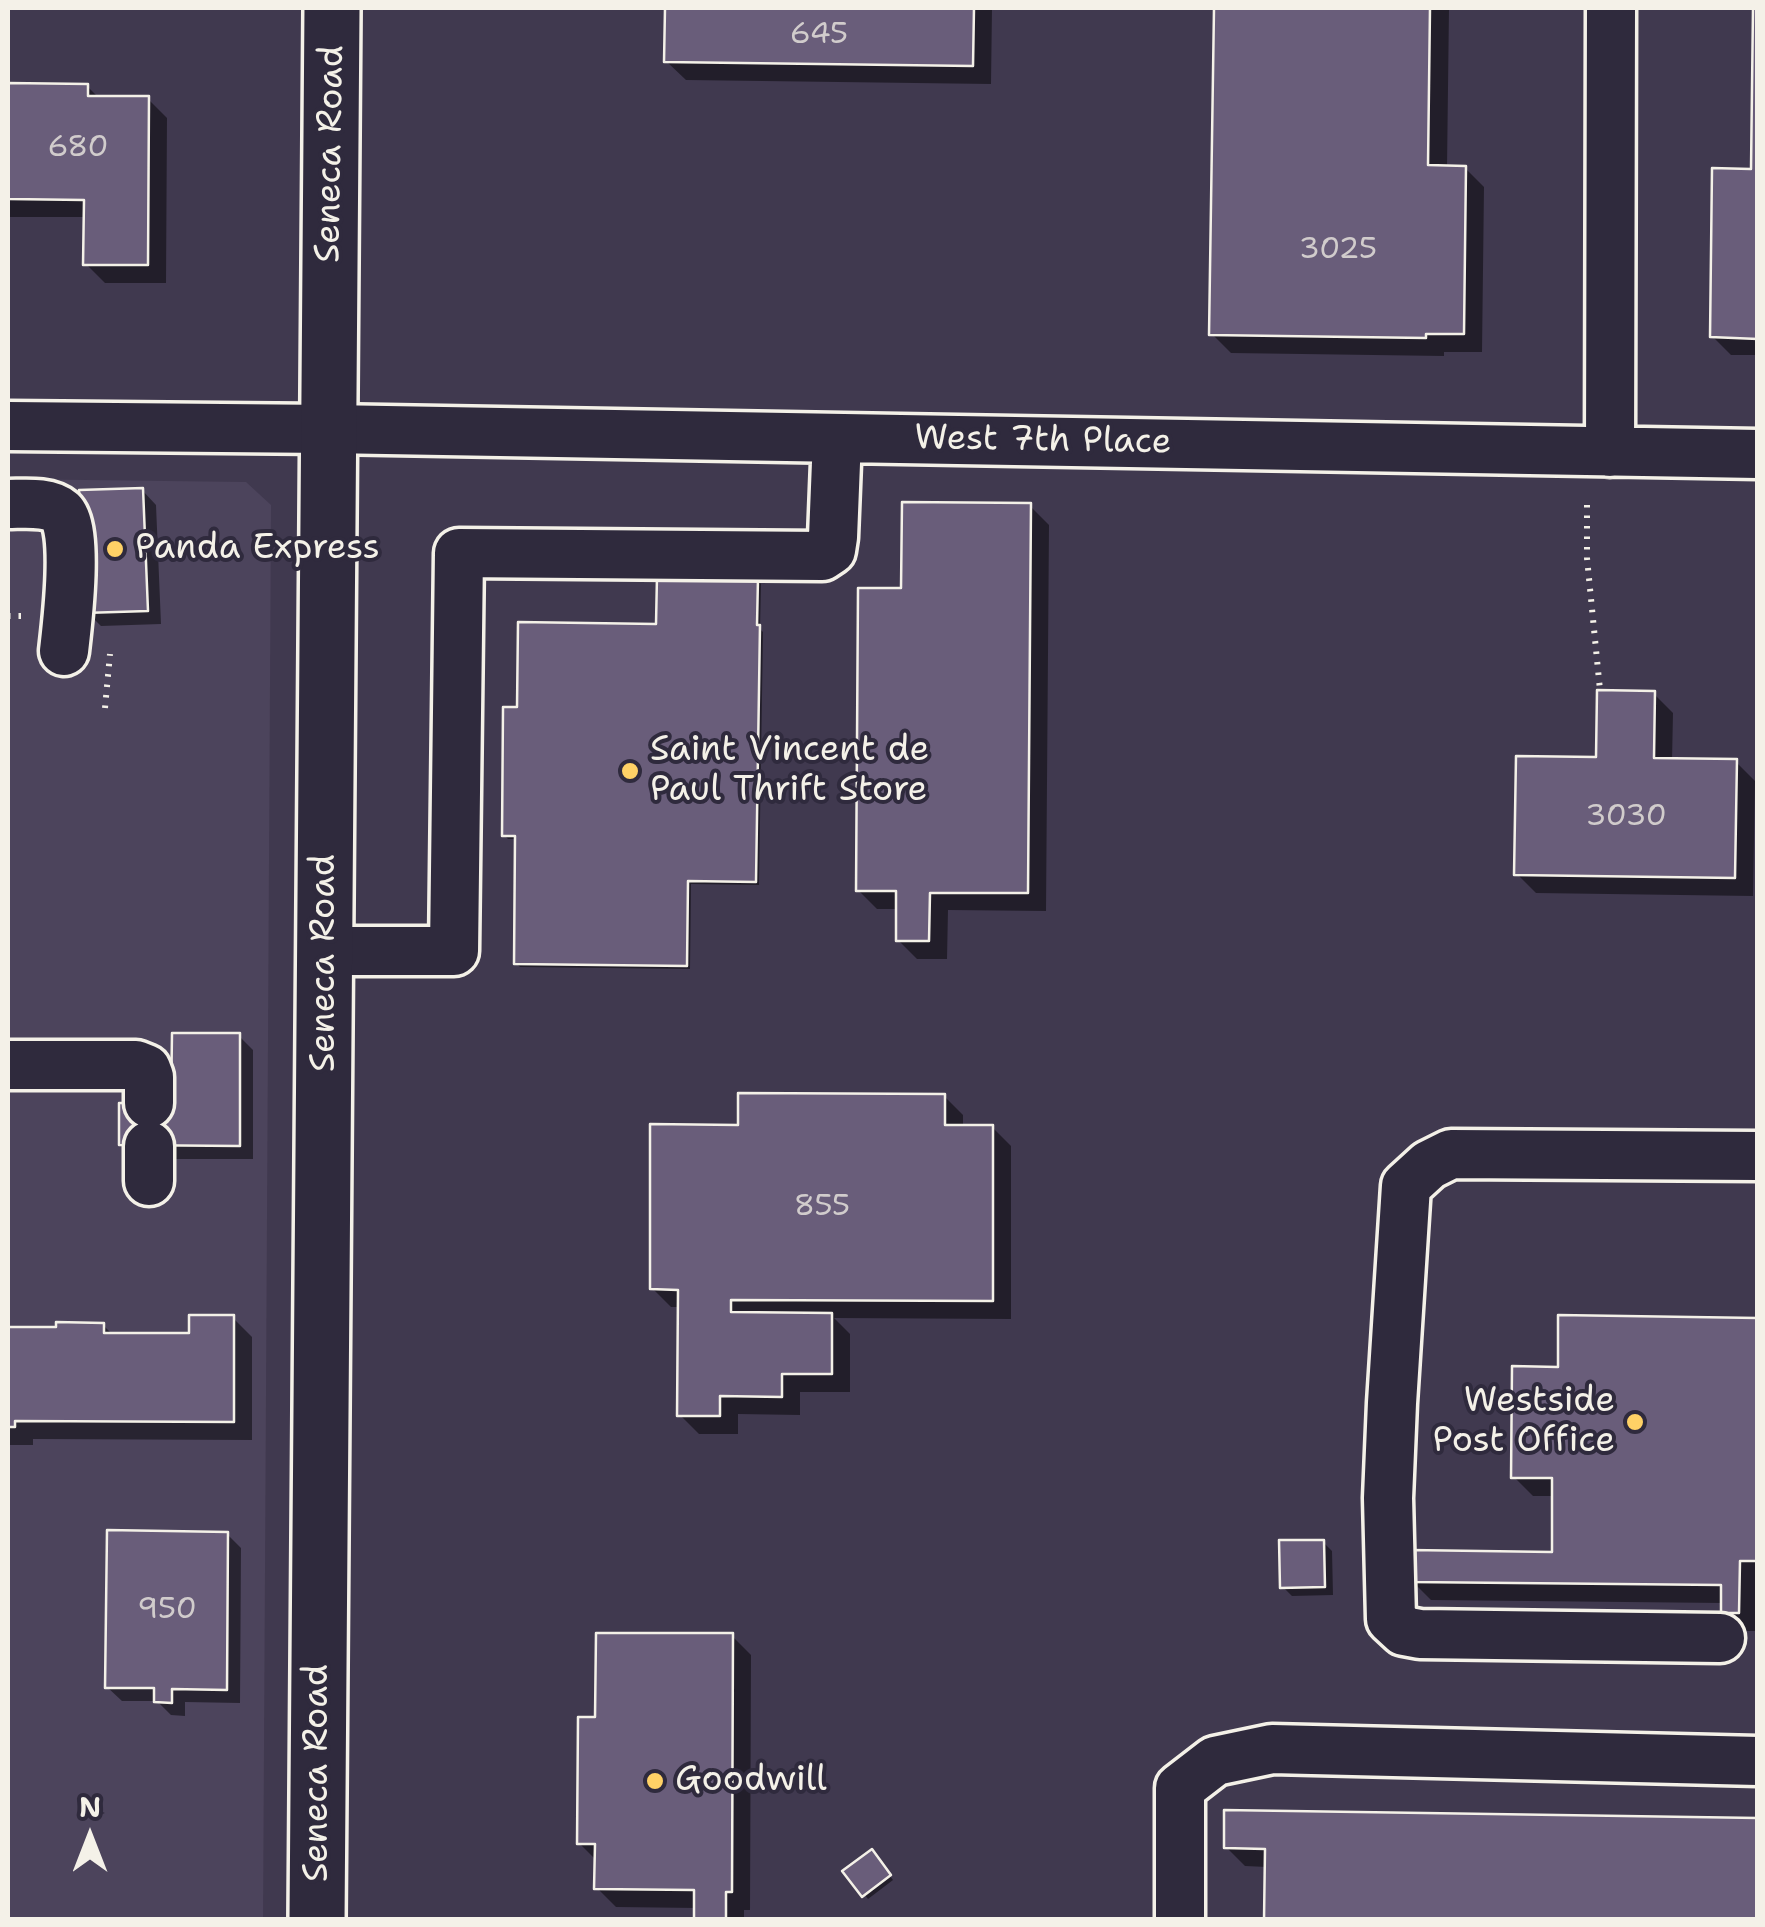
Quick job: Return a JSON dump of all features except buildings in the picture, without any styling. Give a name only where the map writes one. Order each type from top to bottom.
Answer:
[{"type":"main road","name":"Seneca Road","points":[[317,1920],[332,8]]},
{"type":"street","points":[[1610,452],[1612,8]]},
{"type":"street","name":"West 7th Place","points":[[8,426],[1758,454]]},
{"type":"street","points":[[325,951],[454,951],[459,553],[822,556],[831,550],[833,537],[836,438]]},
{"type":"street","points":[[8,504],[41,504],[64,516],[70,535],[64,651]]},
{"type":"street","points":[[8,1064],[146,1069],[150,1076],[149,1143]]},
{"type":"street","points":[[1720,1638],[1420,1634],[1404,1631],[1391,1619],[1388,1498],[1406,1186],[1429,1165],[1451,1154],[1758,1156]]},
{"type":"street","points":[[1180,1920],[1180,1788],[1215,1761],[1272,1749],[1758,1761]]},
{"type":"path","points":[[1587,505],[1586,558],[1600,690]]},
{"type":"shaded area","points":[[8,479],[246,482],[271,505],[263,1919],[8,1920]]},
{"type":"place","name":"Panda Express","points":[[115,549]]},
{"type":"place","name":"Saint Vincent de Paul Thrift Store","points":[[630,771]]},
{"type":"place","name":"Westside Post Office","points":[[1635,1422]]},
{"type":"place","name":"Goodwill","points":[[655,1781]]}]
